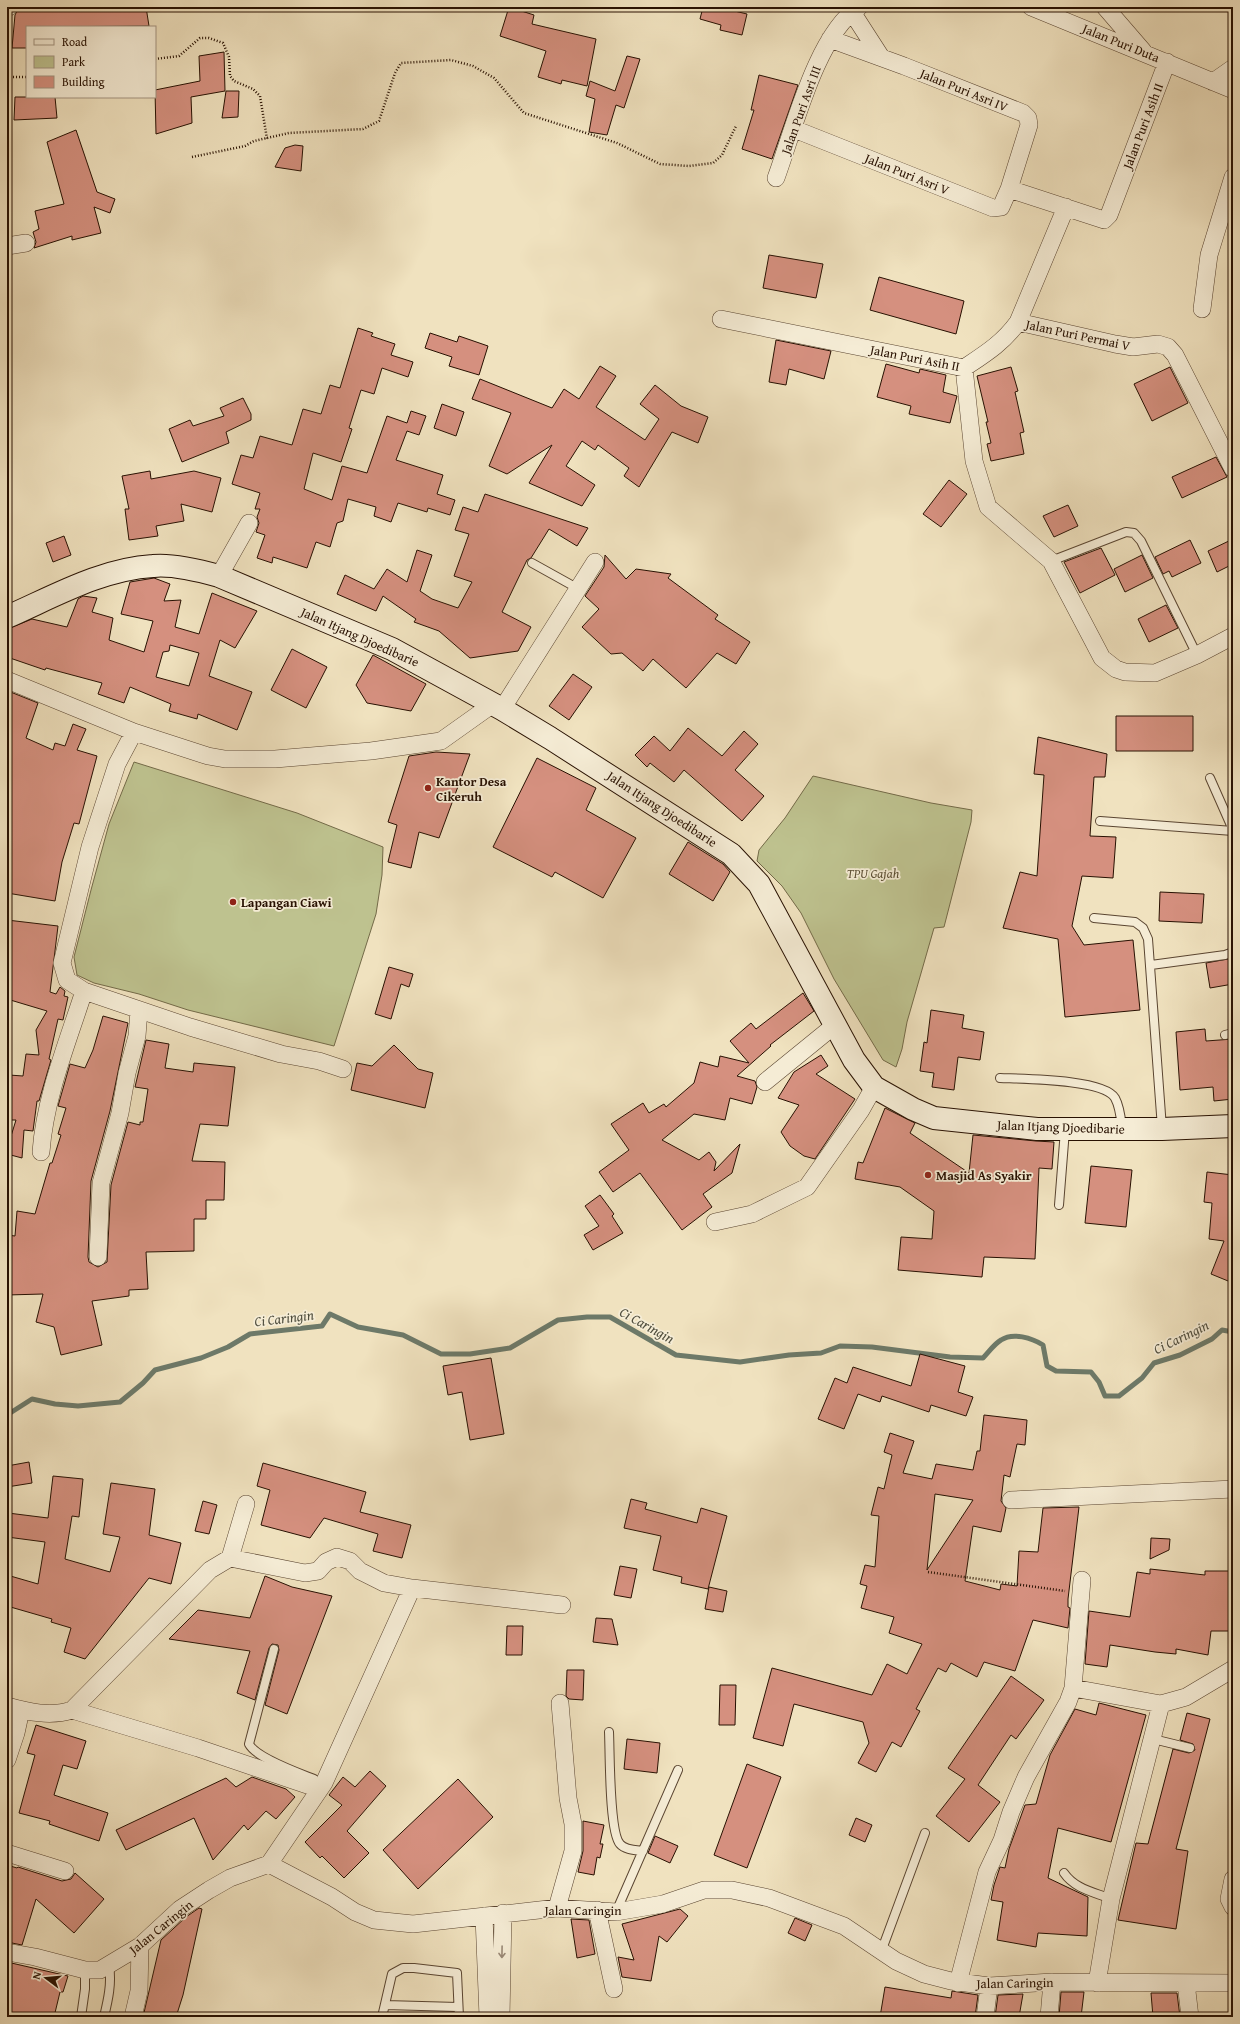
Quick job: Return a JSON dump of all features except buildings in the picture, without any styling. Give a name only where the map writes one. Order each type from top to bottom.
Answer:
[{"type":"main road","name":"Jalan Itjang Djoedibarie","points":[[7,617],[92,580],[126,570],[154,565],[204,572],[219,576],[392,649],[497,706],[550,738],[731,854],[759,884],[854,1060],[874,1087],[913,1109],[934,1118],[994,1126],[1065,1129],[1162,1129],[1233,1126]]},
{"type":"street","name":"Jalan Puri Duta","points":[[1031,7],[1144,52],[1233,90]]},
{"type":"street","points":[[1105,7],[1144,52]]},
{"type":"street","points":[[856,9],[881,57]]},
{"type":"street","name":"Jalan Puri Asri III","points":[[776,178],[794,129],[808,84],[830,39],[856,9]]},
{"type":"street","name":"Jalan Puri Asri IV","points":[[830,39],[881,57],[1023,113],[1028,118],[1029,125],[1009,189]]},
{"type":"street","name":"Jalan Puri Asih II","points":[[1009,189],[1104,220],[1109,215],[1167,62]]},
{"type":"street","points":[[1213,82],[1233,68]]},
{"type":"street","name":"Jalan Puri Asri V","points":[[794,129],[993,208],[1001,206],[1009,189]]},
{"type":"street","points":[[1202,309],[1209,255],[1233,177]]},
{"type":"street","name":"Jalan Puri Asih II","points":[[721,319],[964,368],[996,347],[1008,337],[1018,322],[1066,207]]},
{"type":"street","points":[[7,246],[26,243]]},
{"type":"street","name":"Jalan Puri Permai V","points":[[1018,322],[1133,347],[1158,344],[1168,347],[1175,355],[1233,469]]},
{"type":"street","points":[[964,368],[974,461],[988,507],[1052,561],[1102,658],[1116,669],[1134,674],[1155,673],[1198,654],[1233,636]]},
{"type":"street","points":[[219,576],[249,523]]},
{"type":"street","points":[[7,680],[134,732],[208,756],[225,759],[274,759],[371,751],[441,741],[497,706],[595,562]]},
{"type":"street","points":[[134,732],[117,764],[90,847],[62,963],[67,980],[84,991],[243,1044],[281,1054],[319,1060],[343,1069]]},
{"type":"street","points":[[41,1152],[43,1125],[46,1113],[62,1056],[84,991]]},
{"type":"street","points":[[98,1257],[101,1183],[120,1112],[127,1073],[137,1036],[139,1010]]},
{"type":"street","points":[[765,1082],[835,1025]]},
{"type":"street","points":[[715,1222],[752,1214],[807,1187],[861,1110],[874,1087]]},
{"type":"street","points":[[1011,1500],[1233,1489]]},
{"type":"street","points":[[230,1558],[246,1504]]},
{"type":"street","points":[[7,1760],[16,1733],[14,1708],[58,1715],[72,1710],[210,1570],[230,1558],[305,1573],[318,1571],[326,1562],[337,1557],[350,1561],[360,1571],[384,1583],[412,1588],[562,1605]]},
{"type":"street","points":[[958,1983],[987,1872],[1002,1840],[1011,1812],[1026,1777],[1068,1702],[1073,1688],[1082,1586]]},
{"type":"street","points":[[269,1864],[321,1786],[412,1588]]},
{"type":"street","points":[[1073,1688],[1162,1704],[1186,1697],[1233,1669]]},
{"type":"street","points":[[558,1908],[574,1851],[573,1824],[568,1798],[560,1702]]},
{"type":"street","points":[[1097,1983],[1111,1899],[1162,1704]]},
{"type":"street","points":[[72,1710],[321,1786]]},
{"type":"street","points":[[7,1853],[65,1871]]},
{"type":"street","name":"Jalan Caringin","points":[[7,1952],[35,1957],[85,1970],[100,1970],[109,1966],[140,1946],[180,1909],[209,1890],[230,1878],[269,1864],[355,1912],[374,1920],[413,1924],[558,1908],[616,1912],[663,1904],[704,1890],[732,1890],[769,1898],[844,1926],[896,1961],[924,1974],[958,1983],[989,1986],[1052,1982],[1233,1983]]},
{"type":"street","points":[[1233,1879],[1229,1899],[1233,1907]]},
{"type":"street","points":[[597,1910],[614,1989]]},
{"type":"street","points":[[501,2017],[503,1913]]},
{"type":"street","points":[[484,1916],[488,2017]]},
{"type":"street","points":[[133,2017],[139,1991],[140,1946]]},
{"type":"street","points":[[1049,2017],[1052,1982]]},
{"type":"street","points":[[1186,1983],[1190,2017]]},
{"type":"street","points":[[985,2017],[989,1986]]},
{"type":"lane","points":[[1052,561],[1126,532],[1134,533],[1141,541],[1198,654]]},
{"type":"lane","points":[[532,563],[576,588]]},
{"type":"lane","points":[[1100,821],[1233,831],[1210,778]]},
{"type":"lane","points":[[1094,918],[1135,922],[1143,928],[1148,940],[1162,1129]]},
{"type":"lane","points":[[1151,965],[1225,955],[1233,952]]},
{"type":"lane","points":[[1000,1078],[1074,1083],[1098,1087],[1109,1092],[1116,1098],[1123,1129]]},
{"type":"lane","points":[[1059,1205],[1065,1129]]},
{"type":"lane","points":[[274,1649],[249,1744],[256,1752],[321,1786]]},
{"type":"lane","points":[[609,1732],[612,1808],[616,1838],[621,1846],[643,1851]]},
{"type":"lane","points":[[1153,1739],[1190,1748]]},
{"type":"lane","points":[[616,1912],[678,1770]]},
{"type":"lane","points":[[881,1952],[925,1833]]},
{"type":"lane","points":[[1064,1873],[1070,1881],[1077,1886],[1111,1899]]},
{"type":"lane","points":[[104,2017],[108,2000],[110,1975],[109,1966]]},
{"type":"lane","points":[[382,2017],[392,1974],[403,1968],[458,1973],[459,2017]]},
{"type":"lane","points":[[81,2017],[85,1989],[85,1970]]},
{"type":"lane","points":[[384,2005],[458,2007]]},
{"type":"path","points":[[156,59],[180,56],[200,38],[209,38],[223,42],[229,57],[230,76],[234,81],[253,89],[260,96],[267,139]]},
{"type":"path","points":[[192,157],[289,133],[363,129],[379,121],[395,73],[401,63],[451,60],[473,66],[494,78],[524,113],[617,143],[660,164],[689,166],[713,163],[722,155],[736,126]]},
{"type":"path","points":[[7,77],[26,77]]},
{"type":"path","points":[[928,1572],[1082,1586]]},
{"type":"green space","name":"Lapangan Ciawi","points":[[134,762],[297,813],[383,847],[382,875],[376,914],[334,1046],[188,1010],[139,994],[94,983],[77,975],[74,957],[91,890],[109,824]]},
{"type":"green space","name":"TPU Gajah","points":[[813,776],[931,803],[972,810],[971,822],[944,927],[934,928],[907,1022],[902,1049],[896,1067],[883,1060],[834,979],[801,913],[782,886],[757,861],[759,850],[785,818]]},
{"type":"waterway","name":"Ci Caringin","points":[[7,1415],[32,1399],[55,1404],[78,1406],[120,1402],[143,1383],[155,1370],[201,1358],[228,1347],[250,1334],[322,1326],[330,1314],[358,1327],[403,1335],[441,1354],[470,1354],[510,1348],[558,1320],[587,1317],[610,1317],[676,1355],[740,1362],[789,1355],[821,1353],[840,1346],[872,1347],[950,1357],[983,1358],[1001,1340],[1011,1336],[1017,1336],[1028,1338],[1043,1345],[1047,1366],[1056,1371],[1091,1372],[1099,1382],[1105,1396],[1119,1396],[1142,1378],[1154,1363],[1180,1355],[1212,1339],[1222,1330],[1233,1332]]},
{"type":"place","name":"Kantor Desa Cikeruh","points":[[428,788]]},
{"type":"place","name":"Lapangan Ciawi","points":[[233,902]]},
{"type":"place","name":"Masjid As Syakir","points":[[928,1175]]}]
